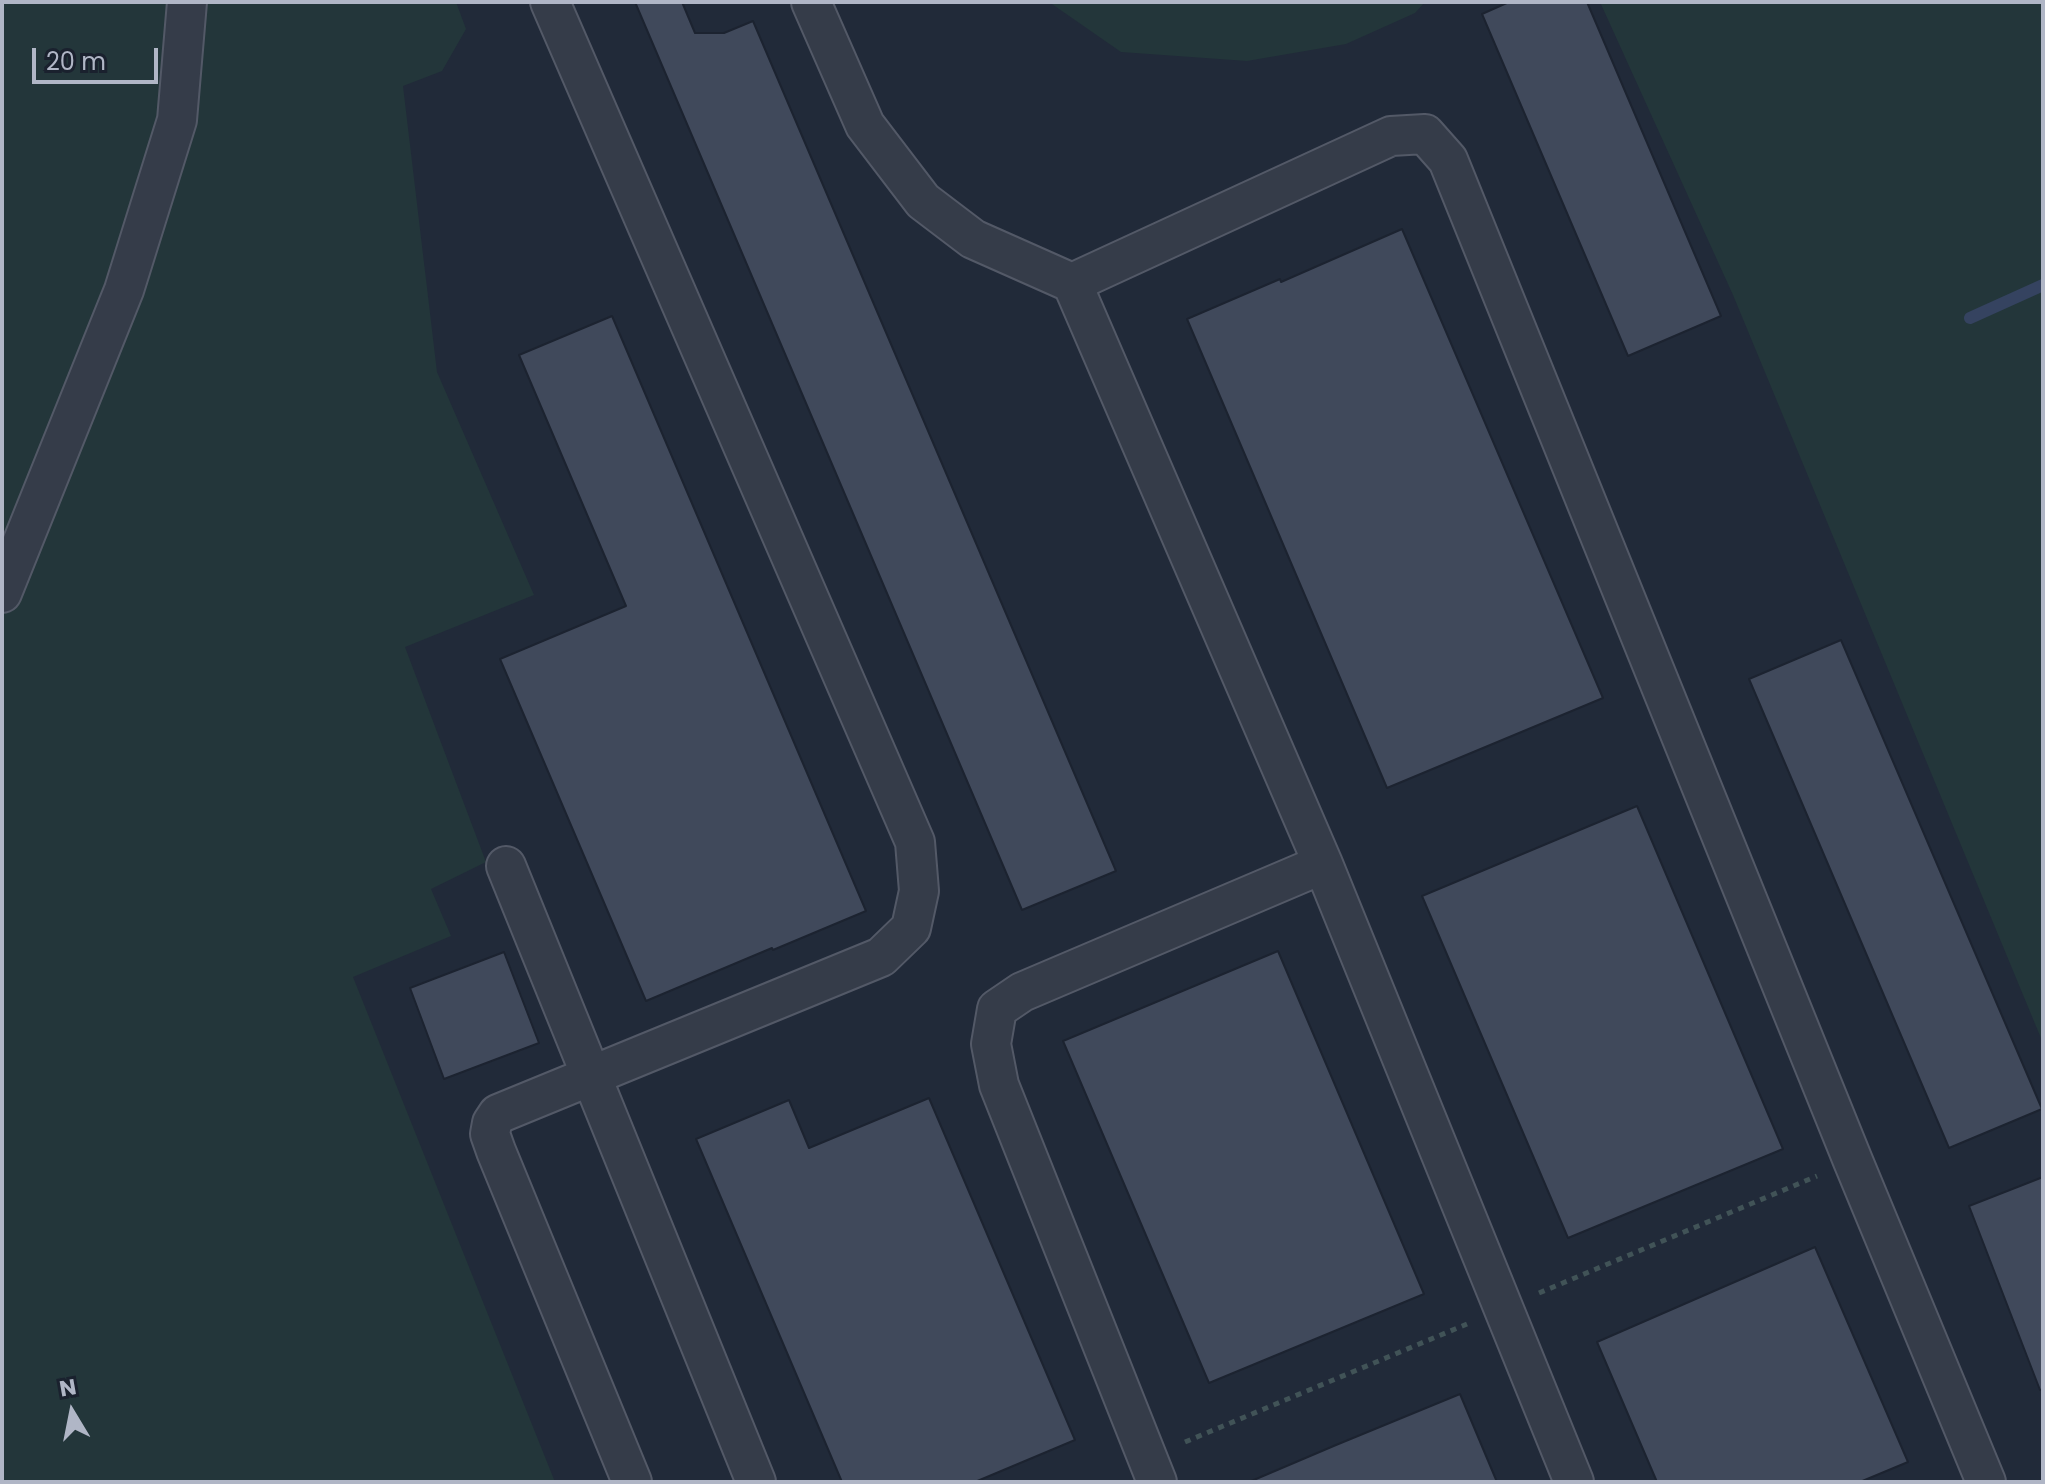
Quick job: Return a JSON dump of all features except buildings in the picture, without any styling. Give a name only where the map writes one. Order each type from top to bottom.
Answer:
[{"type":"street","points":[[2,593],[124,290],[177,120],[187,2]]},
{"type":"street","points":[[550,2],[915,842],[919,891],[911,928],[881,957],[498,1114],[492,1123],[490,1134],[632,1482]]},
{"type":"street","points":[[811,2],[865,125],[923,201],[973,239],[1072,283],[1323,864],[1574,1482]]},
{"type":"street","points":[[1072,283],[1391,136],[1425,134],[1448,160],[1986,1482]]},
{"type":"street","points":[[1157,1482],[999,1085],[991,1044],[997,1009],[1022,992],[1323,864]]},
{"type":"street","points":[[506,866],[756,1482]]},
{"type":"green space","points":[[2,2],[456,2],[466,29],[442,71],[403,86],[437,372],[534,595],[405,647],[486,862],[431,889],[451,936],[353,977],[555,1482],[2,1482]]},
{"type":"green space","points":[[1049,2],[1425,2],[1415,13],[1346,44],[1247,61],[1121,52]]},
{"type":"green space","points":[[1600,2],[2043,2],[2043,1043],[1733,295]]},
{"type":"waterway","points":[[1970,318],[2043,285]]}]
